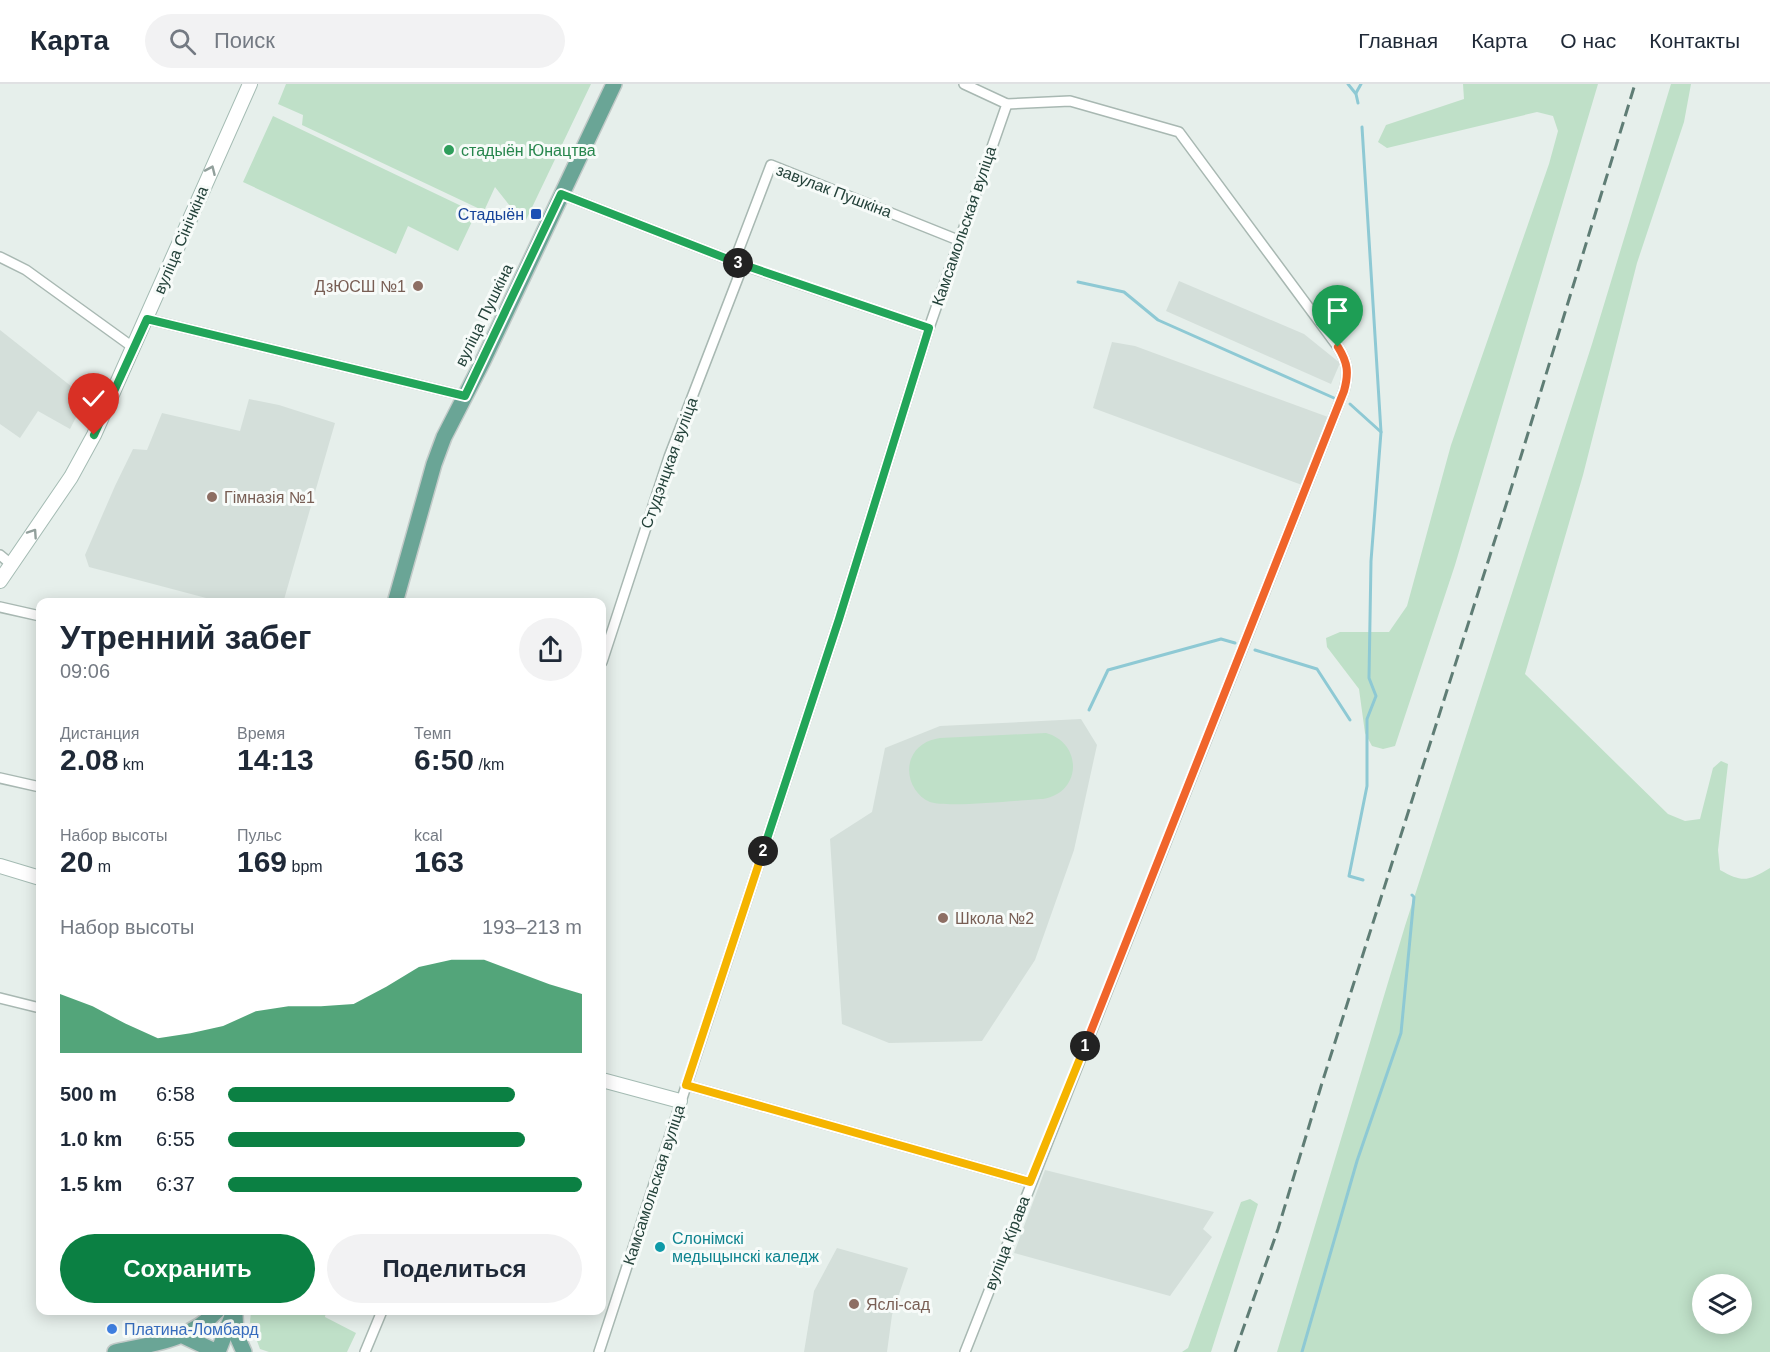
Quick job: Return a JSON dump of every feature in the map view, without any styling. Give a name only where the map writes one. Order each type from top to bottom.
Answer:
[{"type":"main road","name":"вуліца Пушкіна","points":[[396,598],[434,464],[614,84]]},
{"type":"main road","points":[[190,1343],[201,1326],[214,1315]]},
{"type":"main road","points":[[218,1315],[218,1352]]},
{"type":"main road","points":[[218,1352],[232,1315]]},
{"type":"main road","points":[[234,1315],[236,1334],[244,1352]]},
{"type":"main road","points":[[115,1352],[190,1343],[218,1352]]},
{"type":"street","name":"вуліца Сінічкіна","points":[[0,581],[72,477],[134,348],[250,84]]},
{"type":"street","points":[[964,84],[1006,104]]},
{"type":"street","name":"вуліца Кірава","points":[[965,1352],[1030,1182],[1153,878],[1344,391],[1348,375],[1347,361],[1225,191],[1179,132],[1070,101],[1006,104]]},
{"type":"street","name":"Камсамольская вуліца","points":[[599,1352],[839,619],[929,328],[1006,104]]},
{"type":"street","name":"завулак Пушкіна","points":[[739,263],[771,165],[958,240]]},
{"type":"street","points":[[561,194],[739,263],[929,328]]},
{"type":"street","points":[[0,257],[26,270],[134,348]]},
{"type":"street","name":"Студэнцкая вуліца","points":[[606,650],[669,457],[739,263]]},
{"type":"street","points":[[147,319],[465,396]]},
{"type":"street","points":[[0,555],[12,565]]},
{"type":"street","points":[[0,607],[36,615]]},
{"type":"street","points":[[0,778],[36,786]]},
{"type":"street","points":[[0,866],[36,877]]},
{"type":"street","points":[[0,998],[36,1007]]},
{"type":"street","points":[[606,1081],[680,1101]]},
{"type":"street","points":[[686,1085],[1030,1182]]},
{"type":"street","points":[[365,1352],[379,1315]]},
{"type":"shaded area","points":[[1179,281],[1304,334],[1340,363],[1331,384],[1166,311]]},
{"type":"shaded area","points":[[0,330],[86,398],[70,429],[38,411],[20,438],[0,424]]},
{"type":"shaded area","points":[[1112,342],[1135,346],[1328,417],[1302,485],[1093,408]]},
{"type":"shaded area","name":"Гімназія №1","points":[[249,399],[279,405],[335,423],[284,598],[206,598],[89,567],[85,555],[115,486],[133,449],[147,450],[162,413],[240,431]]},
{"type":"shaded area","name":"Школа №2","points":[[1081,719],[1097,745],[1074,850],[1035,960],[982,1041],[889,1043],[842,1024],[830,839],[872,812],[885,748],[940,726]]},
{"type":"shaded area","points":[[1045,1170],[1214,1212],[1203,1229],[1212,1237],[1170,1296],[1014,1253]]},
{"type":"shaded area","name":"Яслі-сад","points":[[837,1248],[908,1268],[892,1315],[887,1352],[804,1352],[814,1291]]},
{"type":"green space","name":"стадыён Юнацтва","points":[[286,84],[591,84],[526,220],[521,220],[495,187],[484,211],[302,125],[303,115],[278,104]]},
{"type":"green space","points":[[1463,84],[1598,84],[1455,565],[1395,746],[1383,749],[1372,746],[1365,733],[1359,689],[1327,647],[1326,638],[1340,632],[1389,632],[1407,606],[1451,445],[1549,164],[1558,131],[1553,116],[1537,112],[1387,148],[1378,142],[1386,125],[1464,99]]},
{"type":"green space","points":[[1671,84],[1691,84],[1684,122],[1637,263],[1583,475],[1525,674],[1668,814],[1685,821],[1700,819],[1713,768],[1721,761],[1728,764],[1718,850],[1720,870],[1734,877],[1745,879],[1770,868],[1770,1352],[1277,1352],[1405,926],[1592,344]]},
{"type":"green space","points":[[273,116],[476,213],[458,251],[408,226],[396,254],[243,182]]},
{"type":"green space","points":[[1046,733],[1058,738],[1067,747],[1072,757],[1071,778],[1065,788],[1056,795],[1043,799],[939,804],[924,799],[912,784],[909,765],[913,754],[919,747],[931,740]]},
{"type":"green space","points":[[1250,1199],[1258,1204],[1211,1352],[1182,1352],[1188,1348],[1241,1202]]},
{"type":"green space","points":[[251,1315],[325,1315],[325,1317],[356,1333],[347,1352],[269,1352],[260,1349],[250,1322]]},
{"type":"waterway","points":[[1348,84],[1356,94],[1358,103]]},
{"type":"waterway","points":[[1356,93],[1361,84]]},
{"type":"waterway","points":[[1362,127],[1381,432],[1371,561],[1369,678],[1376,696],[1367,719],[1367,786],[1349,876],[1363,880]]},
{"type":"waterway","points":[[1078,282],[1124,292],[1158,320],[1334,398]]},
{"type":"waterway","points":[[1350,404],[1381,432]]},
{"type":"waterway","points":[[1089,710],[1108,670],[1221,639],[1235,643]]},
{"type":"waterway","points":[[1255,650],[1317,669],[1350,720]]},
{"type":"waterway","points":[[1302,1352],[1357,1161],[1401,1033],[1414,897],[1412,895]]},
{"type":"railway","points":[[1235,1352],[1278,1229],[1322,1083],[1506,505],[1635,84]]},
{"type":"place","name":"стадыён Юнацтва","points":[[449,150]]},
{"type":"place","name":"Стадыён","points":[[536,214]]},
{"type":"place","name":"ДзЮСШ №1","points":[[418,286]]},
{"type":"place","name":"Гімназія №1","points":[[212,497]]},
{"type":"place","name":"Школа №2","points":[[943,918]]},
{"type":"place","name":"Слонімскі медыцынскі каледж","points":[[660,1247]]},
{"type":"place","name":"Яслі-сад","points":[[854,1304]]},
{"type":"place","name":"Платина-Ломбард","points":[[112,1329]]},
{"type":"route","points":[[94,435],[147,319],[465,396],[561,194],[743,265],[929,328],[839,619],[686,1085],[1030,1182],[1153,878],[1344,391],[1348,375],[1347,361],[1338,347]]}]
